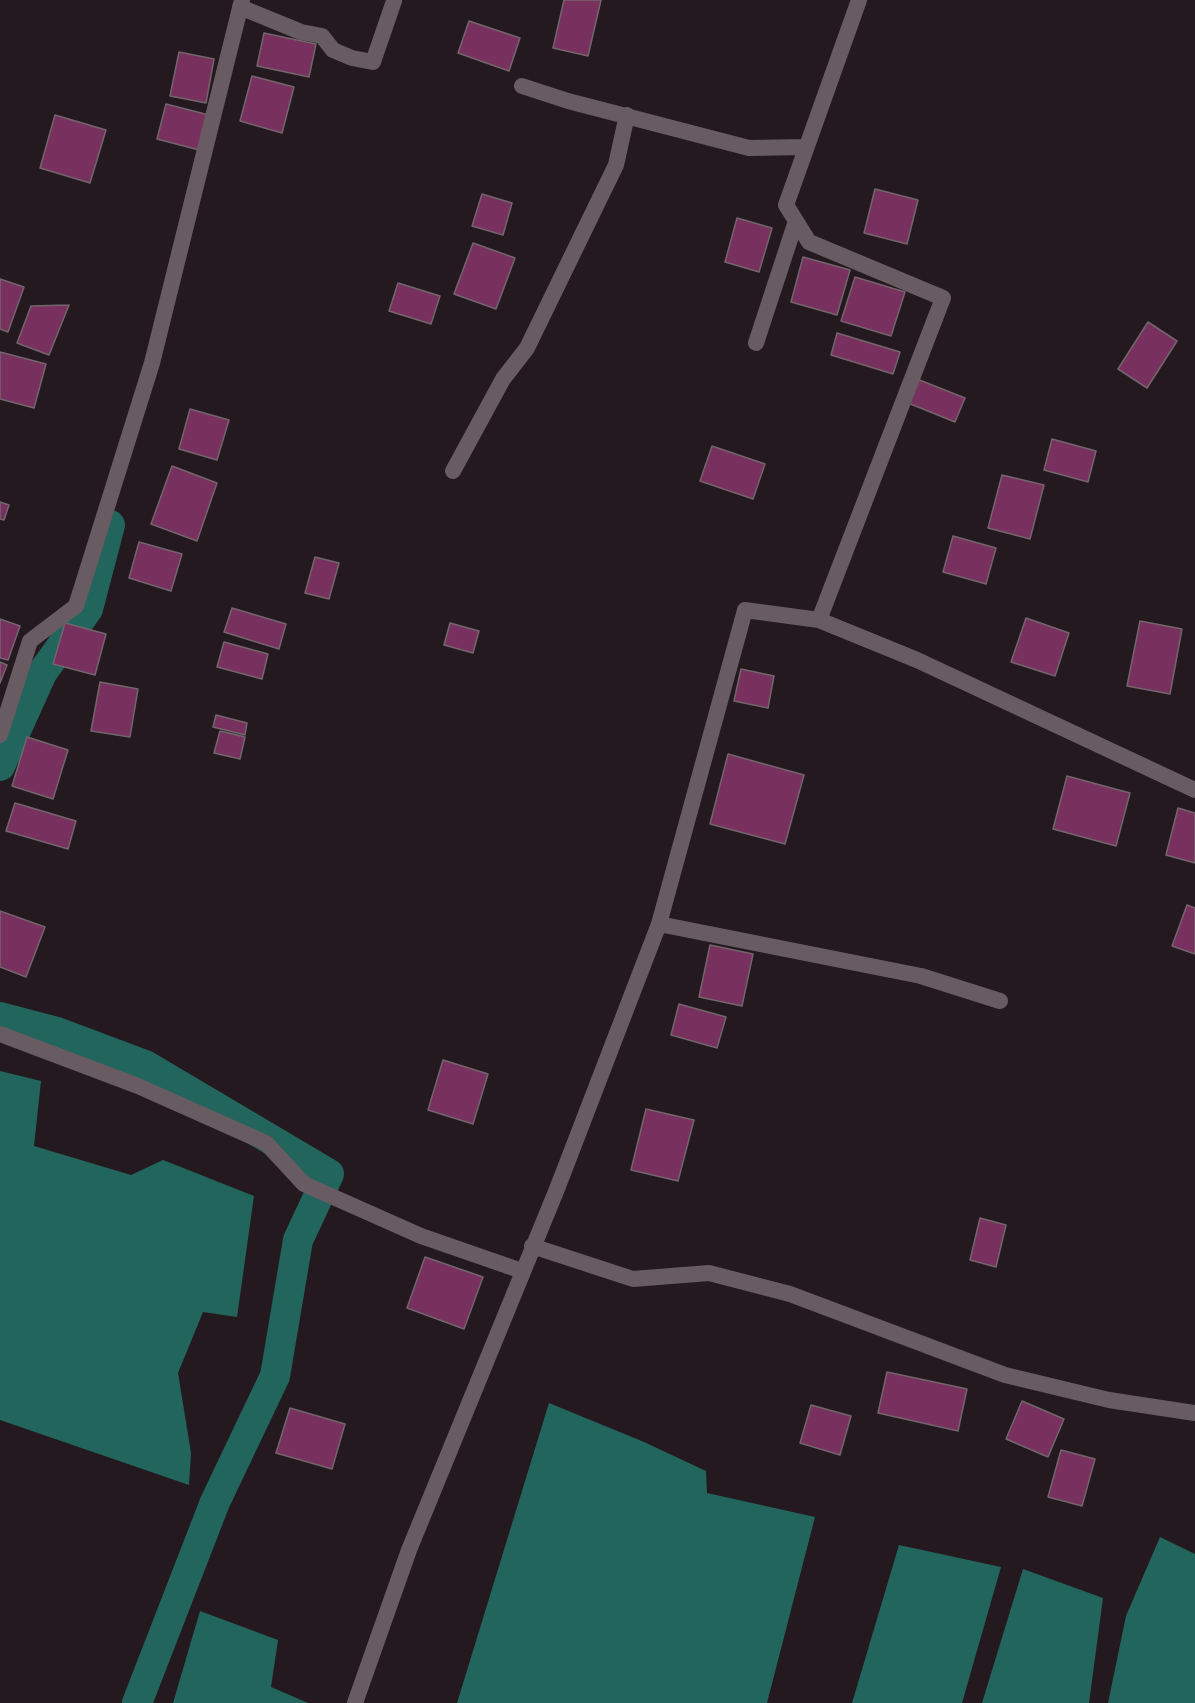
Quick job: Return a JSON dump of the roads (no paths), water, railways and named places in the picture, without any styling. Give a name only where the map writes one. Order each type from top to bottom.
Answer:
[{"type":"street","points":[[819,620],[943,298],[809,242],[786,204],[859,0]]},
{"type":"street","points":[[0,735],[30,640],[76,606],[152,363],[241,4],[301,32],[322,36],[333,50],[352,58],[373,62],[394,1]]},
{"type":"street","points":[[522,86],[568,101],[749,148],[806,147]]},
{"type":"street","points":[[453,471],[503,379],[527,348],[616,165],[627,115]]},
{"type":"street","points":[[756,343],[796,221]]},
{"type":"street","points":[[355,1703],[410,1550],[557,1189],[659,924],[745,610],[819,620],[917,660],[1195,790]]},
{"type":"street","points":[[659,924],[921,976],[1000,1000]]},
{"type":"street","points":[[0,1034],[138,1086],[266,1143],[304,1184],[421,1236],[522,1271]]},
{"type":"street","points":[[532,1246],[633,1279],[709,1273],[790,1294],[1005,1375],[1109,1400],[1195,1413]]},
{"type":"waterway","points":[[0,766],[42,673],[88,609],[110,525]]},
{"type":"waterway","points":[[0,1017],[57,1032],[145,1065],[329,1174],[298,1240],[275,1376],[215,1502],[137,1703]]}]
